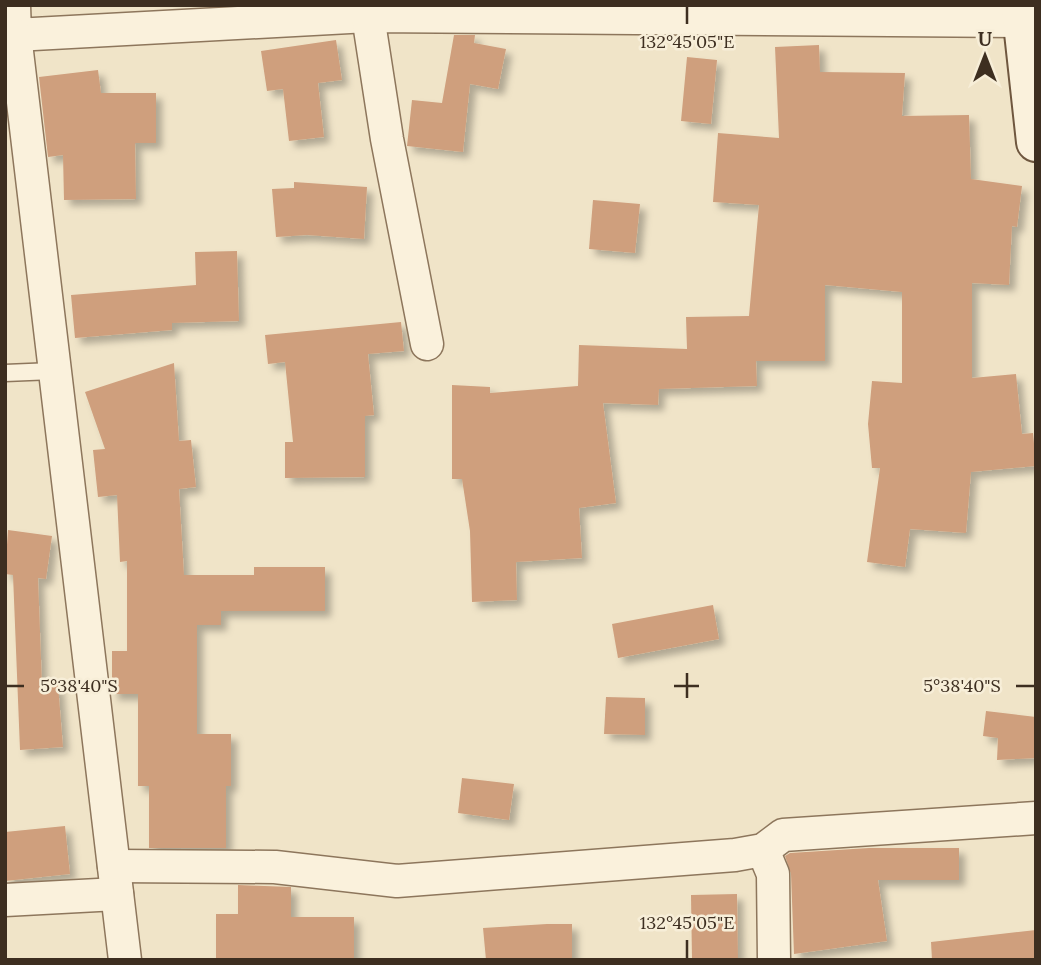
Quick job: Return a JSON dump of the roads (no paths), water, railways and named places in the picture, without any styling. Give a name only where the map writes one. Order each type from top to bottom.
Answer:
[{"type":"street","points":[[368,10],[387,139],[427,344]]},
{"type":"street","points":[[125,960],[53,371],[15,20],[368,10],[1021,13],[1036,142]]},
{"type":"street","points":[[5,900],[116,880],[275,867],[397,881],[735,855],[763,850],[783,835],[1036,818]]},
{"type":"street","points":[[763,850],[773,874],[774,960]]},
{"type":"lane","points":[[5,373],[53,371]]}]
